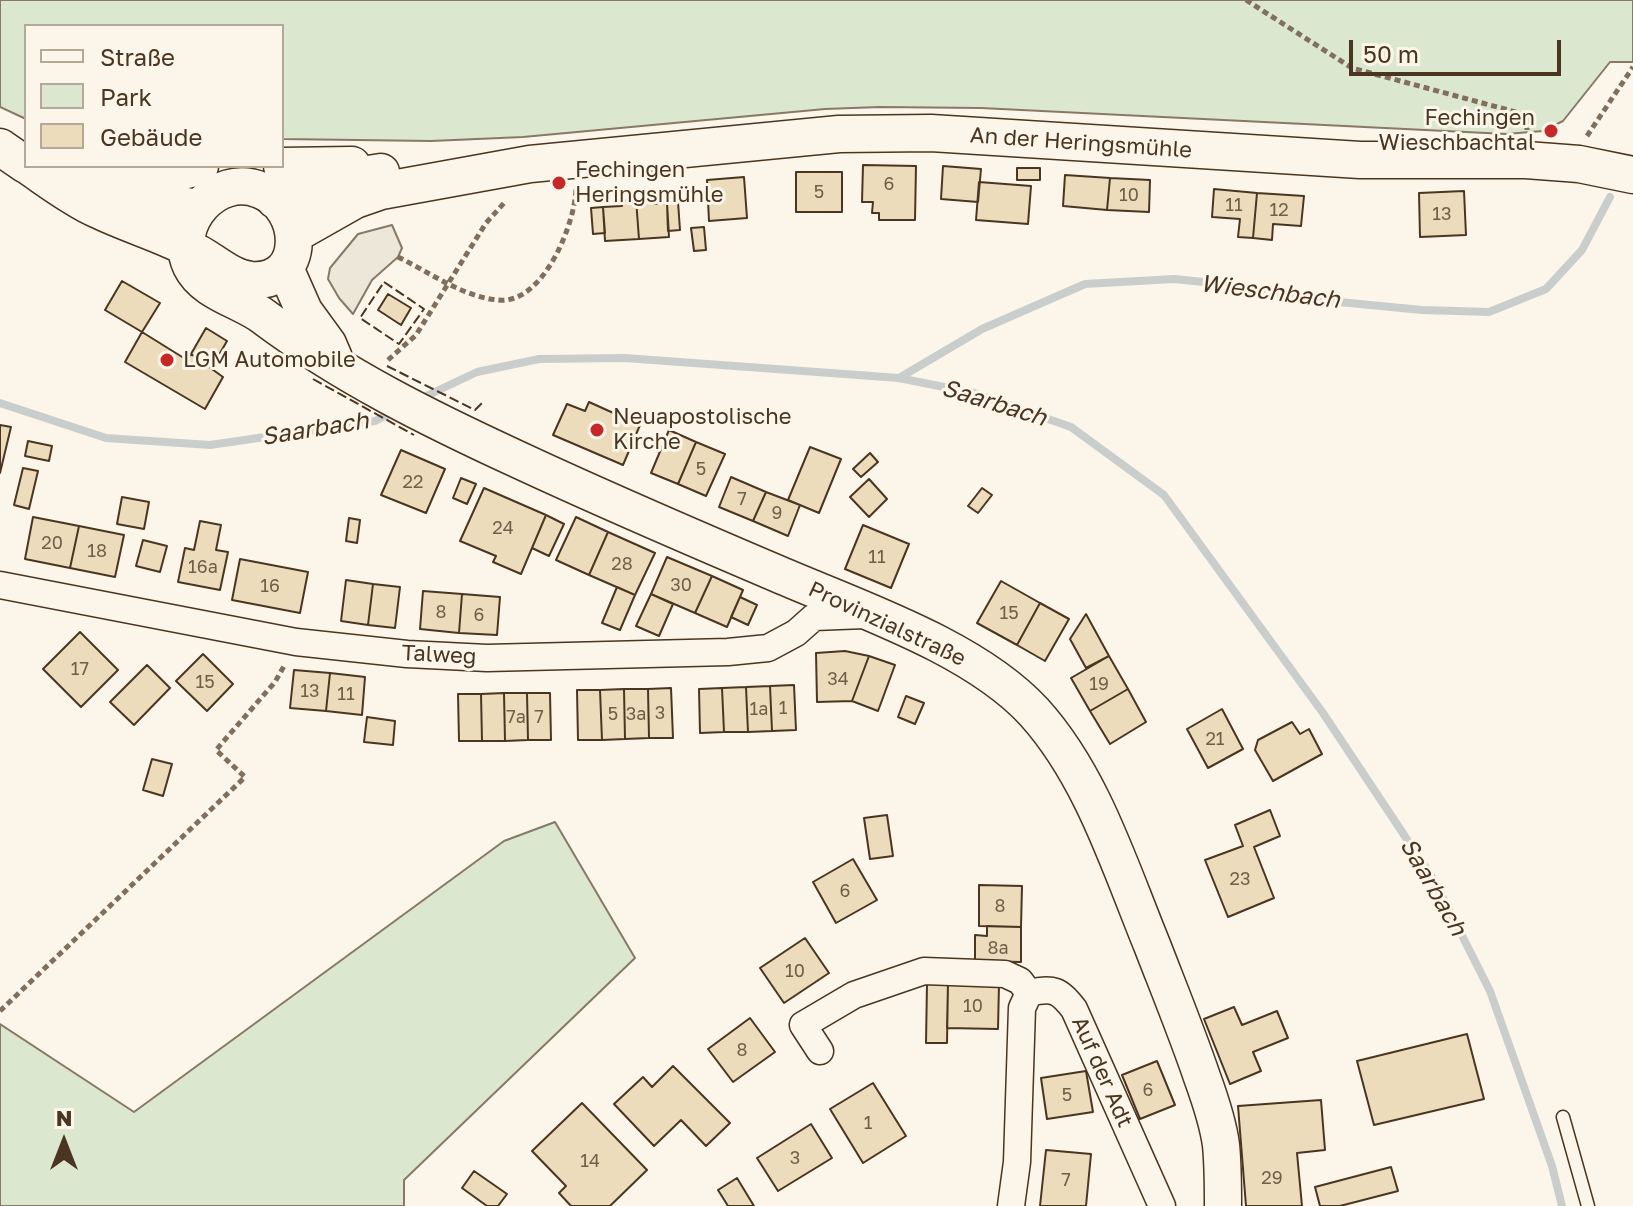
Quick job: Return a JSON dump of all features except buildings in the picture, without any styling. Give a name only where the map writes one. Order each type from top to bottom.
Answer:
[{"type":"main road","name":"An der Heringsmühle","points":[[295,234],[355,200],[381,191],[530,164],[839,134],[931,133],[1360,160],[1526,160],[1579,164],[1633,175]]},
{"type":"main road","points":[[0,138],[24,147]]},
{"type":"main road","points":[[0,147],[24,164]]},
{"type":"main road","name":"An der Heringsmühle","points":[[279,183],[358,165],[407,168],[458,163],[530,164]]},
{"type":"main road","points":[[30,168],[90,207],[185,246],[232,274],[252,280],[269,277],[285,268],[295,249],[295,234],[279,183],[262,190],[239,185],[213,193],[198,208],[185,246],[192,268],[215,291],[250,307],[353,376]]},
{"type":"main road","points":[[63,168],[105,188],[198,208]]},
{"type":"main road","points":[[95,168],[110,174],[139,178],[160,177],[193,168]]},
{"type":"main road","points":[[285,268],[304,311],[353,376]]},
{"type":"main road","name":"Provinzialstraße","points":[[353,376],[460,433],[639,515],[948,649],[1017,695],[1038,716],[1082,783],[1124,876],[1189,1038],[1206,1089],[1221,1142],[1223,1206]]},
{"type":"street","name":"Talweg","points":[[0,585],[296,642],[407,654],[487,658],[728,652],[768,648],[796,633],[814,617],[873,615]]},
{"type":"street","points":[[820,1051],[803,1025],[854,995],[924,971],[1005,974],[1020,981],[1029,993],[1022,1008],[1019,1034],[1017,1162],[1011,1206]]},
{"type":"street","name":"Auf der Adt","points":[[1029,993],[1047,989],[1062,994],[1074,1009],[1162,1206]]},
{"type":"lane","points":[[1563,1117],[1588,1206]]},
{"type":"path","points":[[1246,0],[1352,68],[1527,115],[1527,143]]},
{"type":"path","points":[[1579,164],[1589,131],[1633,67]]},
{"type":"path","points":[[398,257],[472,295],[502,301],[520,294],[541,279],[561,250],[576,194],[577,160]]},
{"type":"path","points":[[390,358],[416,335],[486,223],[511,196]]},
{"type":"path","points":[[0,1011],[245,777],[216,750],[275,682],[296,642]]},
{"type":"green space","points":[[0,0],[1633,0],[1633,62],[1610,62],[1563,121],[1543,131],[1506,134],[981,108],[880,107],[825,109],[523,137],[431,141],[284,139],[284,24],[24,24],[24,118],[0,107]]},
{"type":"green space","points":[[555,822],[635,958],[404,1180],[404,1206],[0,1206],[0,1024],[134,1112],[504,841]]},
{"type":"shaded area","points":[[392,225],[402,248],[398,257],[372,280],[353,314],[328,279],[330,268],[358,234]]},
{"type":"waterway","name":"Wieschbach","points":[[899,378],[982,329],[1085,284],[1174,279],[1234,285],[1308,299],[1422,310],[1489,312],[1546,289],[1582,250],[1610,197]]},
{"type":"waterway","name":"Saarbach","points":[[420,399],[477,372],[539,359],[625,358],[899,378],[974,393],[1071,427],[1164,495],[1323,713],[1434,880],[1490,991],[1552,1166],[1562,1206]]},
{"type":"waterway","name":"Saarbach","points":[[0,403],[106,438],[210,445],[375,421],[393,412]]},
{"type":"fence","points":[[384,282],[424,309],[399,344],[360,318],[384,282]]},
{"type":"fence","points":[[387,366],[475,410],[483,402]]},
{"type":"fence","points":[[313,379],[414,435]]},
{"type":"place","name":"Fechingen Wieschbachtal","points":[[1551,131]]},
{"type":"place","name":"Fechingen Heringsmühle","points":[[559,183]]},
{"type":"place","name":"LGM Automobile","points":[[167,360]]},
{"type":"place","name":"Neuapostolische Kirche","points":[[597,430]]}]
